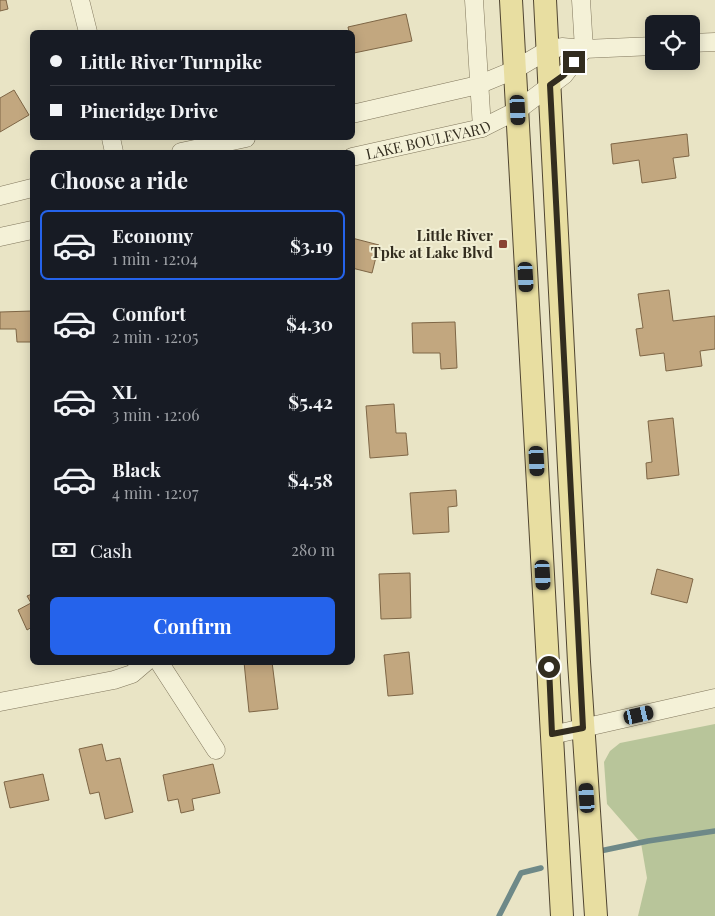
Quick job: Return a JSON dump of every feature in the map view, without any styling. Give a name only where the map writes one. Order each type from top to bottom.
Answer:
[{"type":"main road","points":[[511,0],[562,916]]},
{"type":"main road","points":[[545,0],[583,728],[596,916]]},
{"type":"street","points":[[80,0],[88,30]]},
{"type":"street","points":[[474,0],[482,128]]},
{"type":"street","points":[[581,0],[584,49]]},
{"type":"street","points":[[700,43],[715,42]]},
{"type":"street","points":[[355,113],[478,85],[514,70],[548,50],[565,46],[584,49],[645,46]]},
{"type":"street","name":"LAKE BOULEVARD","points":[[355,156],[482,128],[518,110],[564,75],[584,49]]},
{"type":"street","points":[[190,150],[237,140]]},
{"type":"street","points":[[0,196],[30,188]]},
{"type":"street","points":[[0,237],[30,230]]},
{"type":"street","points":[[0,702],[114,680],[132,674],[142,665]]},
{"type":"street","points":[[161,665],[216,750]]},
{"type":"street","points":[[552,734],[715,698]]},
{"type":"green space","points":[[715,724],[715,916],[638,916],[647,878],[641,843],[607,804],[604,762],[610,751],[620,743]]},
{"type":"building","points":[[0,0],[6,0],[8,9],[0,11]]},
{"type":"building","points":[[406,14],[412,41],[355,53],[355,30],[349,30],[348,27]]},
{"type":"building","points":[[14,90],[29,115],[0,132],[0,98]]},
{"type":"building","points":[[687,134],[689,156],[673,158],[676,178],[642,183],[639,160],[613,164],[611,144]]},
{"type":"building","points":[[355,239],[379,245],[372,273],[355,269]]},
{"type":"building","points":[[669,290],[673,321],[715,316],[715,349],[700,351],[702,366],[666,371],[664,353],[640,356],[636,329],[643,328],[638,294]]},
{"type":"building","points":[[30,311],[30,342],[17,342],[16,329],[0,329],[0,312]]},
{"type":"building","points":[[455,322],[457,368],[441,369],[440,353],[413,353],[412,323]]},
{"type":"building","points":[[394,404],[396,433],[406,433],[408,455],[370,458],[366,406]]},
{"type":"building","points":[[673,418],[679,475],[647,479],[646,463],[652,462],[648,421]]},
{"type":"building","points":[[456,490],[457,506],[448,507],[449,532],[413,534],[410,493]]},
{"type":"building","points":[[657,569],[693,579],[687,603],[651,594]]},
{"type":"building","points":[[410,573],[411,618],[381,619],[379,574]]},
{"type":"building","points":[[30,604],[30,628],[27,630],[18,610]]},
{"type":"building","points":[[409,652],[413,694],[388,696],[384,655]]},
{"type":"building","points":[[244,665],[272,665],[278,709],[249,712]]},
{"type":"building","points":[[102,744],[106,761],[120,758],[133,812],[105,819],[99,792],[90,794],[79,749]]},
{"type":"building","points":[[213,764],[220,793],[192,799],[194,810],[181,813],[178,799],[168,801],[163,775]]},
{"type":"building","points":[[43,774],[49,800],[10,808],[4,782]]},
{"type":"waterway","points":[[600,851],[648,841],[715,831]]},
{"type":"waterway","points":[[499,916],[521,873],[541,868]]},
{"type":"place","name":"Little River Tpke at Lake Blvd","points":[[503,244]]},
{"type":"route","points":[[549,667],[552,734],[583,728],[578,662],[550,85],[564,75],[574,62]]}]
